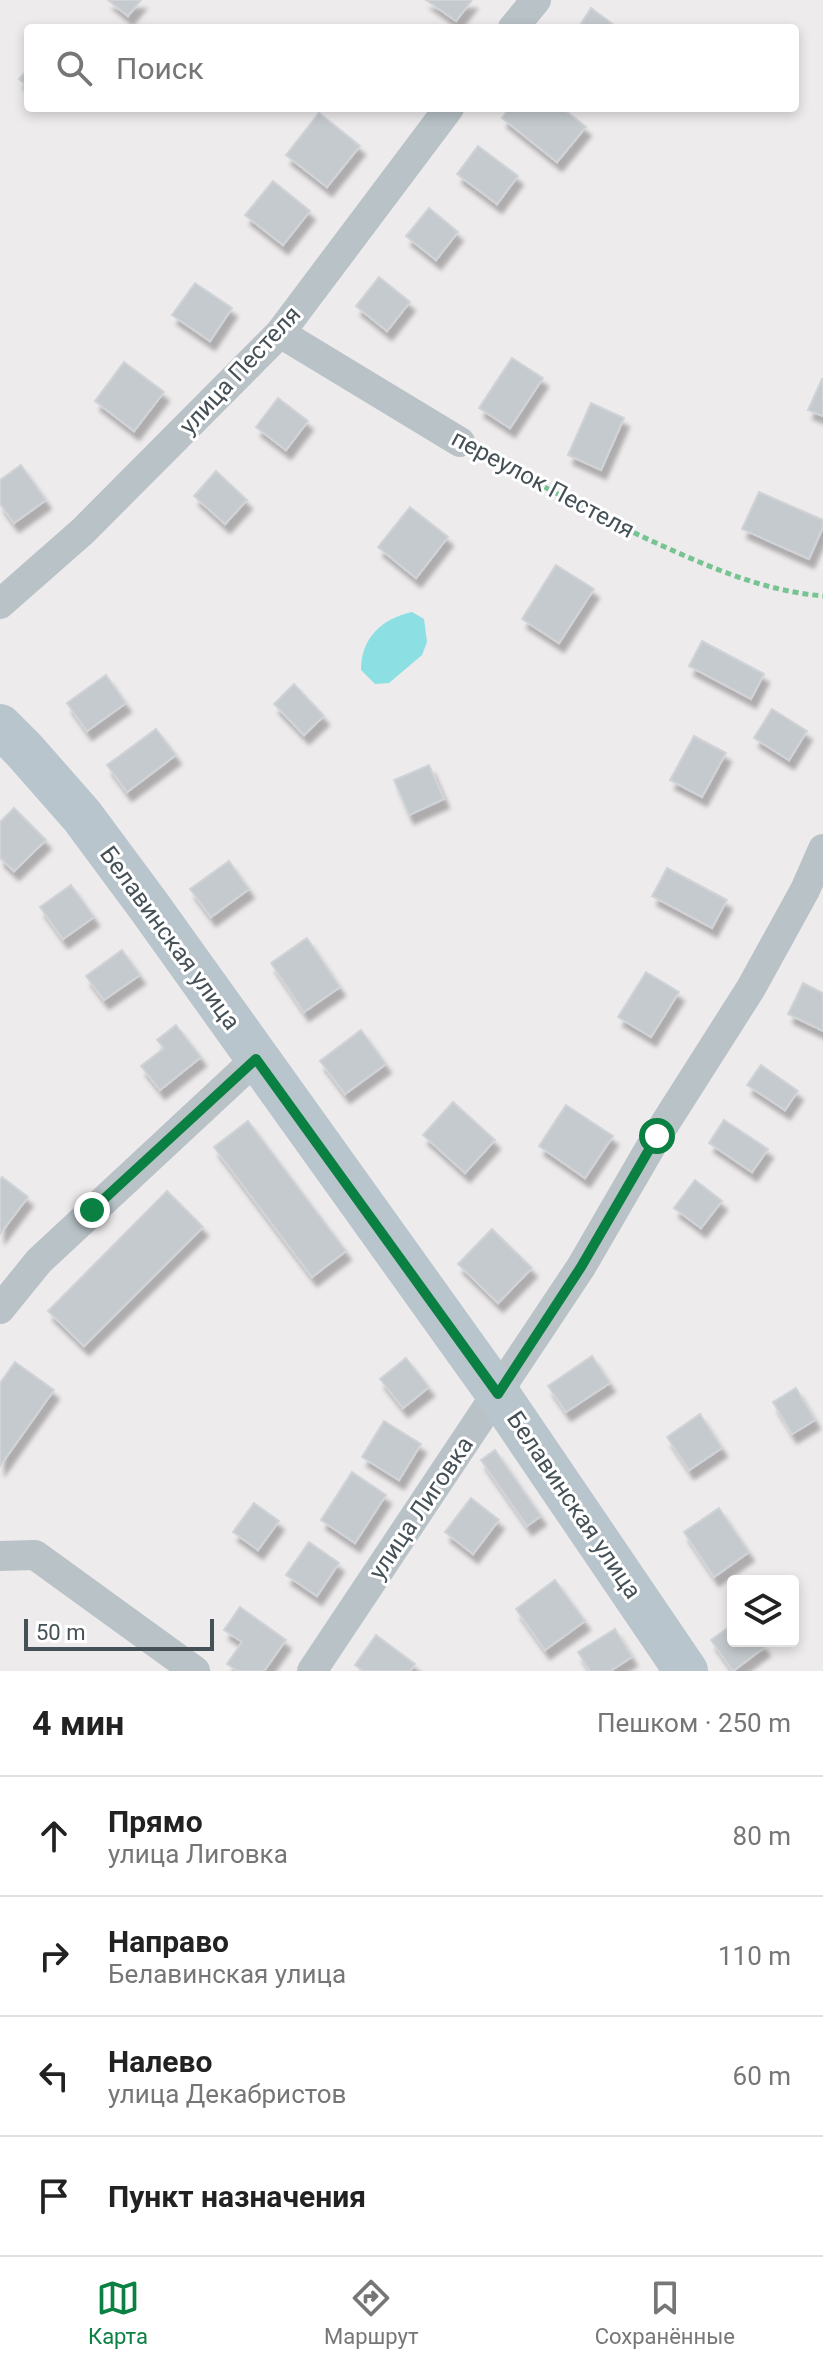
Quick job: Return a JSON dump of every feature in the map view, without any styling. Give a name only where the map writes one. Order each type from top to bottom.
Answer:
[{"type":"main road","name":"Белавинская улица","points":[[0,726],[82,816],[148,905],[498,1394],[686,1671]]},
{"type":"street","points":[[516,24],[536,0]]},
{"type":"street","name":"улица Пестеля","points":[[0,604],[83,531],[280,333],[446,112]]},
{"type":"street","name":"переулок Пестеля","points":[[280,333],[460,442]]},
{"type":"street","name":"улица Лиговка","points":[[312,1671],[581,1267],[657,1136],[751,988],[805,890],[823,849]]},
{"type":"street","points":[[0,1309],[39,1261],[256,1059]]},
{"type":"street","points":[[0,1556],[35,1555],[195,1671]]},
{"type":"path","name":"переулок Пестеля","points":[[460,442],[617,525],[716,570],[797,594],[823,596]]},
{"type":"water","points":[[412,612],[424,619],[427,642],[422,655],[389,683],[375,684],[361,670],[369,639],[382,625]]},
{"type":"building","points":[[108,0],[141,0],[128,16]]},
{"type":"building","points":[[426,0],[472,0],[456,21]]},
{"type":"building","points":[[591,8],[613,24],[581,24]]},
{"type":"building","points":[[506,112],[567,112],[586,127],[557,162],[502,118]]},
{"type":"building","points":[[319,113],[360,146],[327,187],[286,155]]},
{"type":"building","points":[[478,146],[518,176],[497,204],[457,174]]},
{"type":"building","points":[[273,181],[310,211],[283,245],[245,215]]},
{"type":"building","points":[[429,208],[458,232],[436,260],[406,236]]},
{"type":"building","points":[[379,277],[410,302],[387,331],[356,306]]},
{"type":"building","points":[[195,283],[232,308],[210,341],[172,315]]},
{"type":"building","points":[[512,358],[543,378],[510,428],[479,408]]},
{"type":"building","points":[[124,362],[164,392],[134,431],[95,401]]},
{"type":"building","points":[[823,380],[823,416],[808,410]]},
{"type":"building","points":[[278,398],[308,421],[286,450],[256,427]]},
{"type":"building","points":[[591,403],[624,418],[601,470],[568,455]]},
{"type":"building","points":[[21,465],[46,500],[14,523],[0,504],[0,480]]},
{"type":"building","points":[[216,471],[247,500],[225,524],[194,496]]},
{"type":"building","points":[[759,492],[823,520],[809,559],[742,529]]},
{"type":"building","points":[[410,507],[448,537],[416,578],[378,547]]},
{"type":"building","points":[[556,565],[594,589],[559,643],[522,619]]},
{"type":"building","points":[[702,641],[764,674],[751,699],[689,666]]},
{"type":"building","points":[[106,675],[126,703],[87,731],[67,703]]},
{"type":"building","points":[[294,684],[324,716],[304,735],[274,704]]},
{"type":"building","points":[[772,709],[807,731],[789,760],[754,738]]},
{"type":"building","points":[[156,729],[176,755],[127,792],[107,765]]},
{"type":"building","points":[[694,736],[726,753],[702,797],[670,780]]},
{"type":"building","points":[[429,765],[444,799],[409,815],[394,780]]},
{"type":"building","points":[[14,808],[46,840],[14,871],[0,858],[0,822]]},
{"type":"building","points":[[229,861],[249,889],[211,917],[190,889]]},
{"type":"building","points":[[667,868],[727,900],[712,928],[652,896]]},
{"type":"building","points":[[71,885],[94,917],[63,939],[40,907]]},
{"type":"building","points":[[307,938],[340,987],[304,1012],[271,963]]},
{"type":"building","points":[[122,950],[140,975],[104,1000],[86,976]]},
{"type":"building","points":[[646,972],[679,992],[651,1037],[618,1017]]},
{"type":"building","points":[[803,983],[823,993],[823,1031],[788,1014]]},
{"type":"building","points":[[176,1025],[201,1057],[160,1090],[141,1066],[164,1048],[157,1040]]},
{"type":"building","points":[[361,1030],[386,1064],[345,1094],[320,1061]]},
{"type":"building","points":[[761,1065],[798,1091],[785,1110],[747,1085]]},
{"type":"building","points":[[453,1102],[495,1140],[465,1173],[423,1135]]},
{"type":"building","points":[[566,1105],[613,1136],[585,1178],[539,1146]]},
{"type":"building","points":[[724,1120],[768,1149],[752,1172],[709,1143]]},
{"type":"building","points":[[248,1121],[346,1251],[312,1277],[214,1147]]},
{"type":"building","points":[[2,1177],[28,1197],[0,1234],[0,1180]]},
{"type":"building","points":[[695,1180],[722,1201],[701,1228],[674,1208]]},
{"type":"building","points":[[167,1191],[203,1227],[84,1346],[48,1311]]},
{"type":"building","points":[[492,1229],[532,1268],[498,1303],[458,1264]]},
{"type":"building","points":[[592,1356],[610,1383],[566,1412],[548,1386]]},
{"type":"building","points":[[406,1358],[429,1387],[403,1408],[380,1379]]},
{"type":"building","points":[[15,1362],[54,1390],[0,1466],[0,1383]]},
{"type":"building","points":[[796,1388],[815,1420],[792,1434],[773,1402]]},
{"type":"building","points":[[700,1414],[722,1448],[689,1470],[667,1437]]},
{"type":"building","points":[[384,1421],[421,1444],[399,1480],[362,1457]]},
{"type":"building","points":[[495,1450],[541,1516],[527,1526],[481,1460]]},
{"type":"building","points":[[352,1472],[386,1495],[355,1543],[321,1520]]},
{"type":"building","points":[[471,1498],[499,1520],[473,1554],[445,1532]]},
{"type":"building","points":[[254,1503],[279,1521],[258,1550],[233,1532]]},
{"type":"building","points":[[719,1508],[749,1552],[714,1577],[684,1532]]},
{"type":"building","points":[[309,1542],[339,1563],[317,1596],[286,1575]]},
{"type":"building","points":[[555,1580],[585,1621],[545,1650],[516,1609]]},
{"type":"building","points":[[240,1607],[286,1640],[264,1671],[238,1671],[227,1664],[242,1642],[224,1630]]},
{"type":"building","points":[[727,1628],[727,1647],[765,1647],[733,1671],[711,1640]]},
{"type":"building","points":[[615,1629],[632,1657],[610,1671],[590,1671],[578,1652]]},
{"type":"building","points":[[376,1635],[415,1664],[410,1671],[363,1671],[355,1665]]},
{"type":"route","points":[[92,1210],[256,1059],[498,1394],[581,1267],[657,1136]]}]
